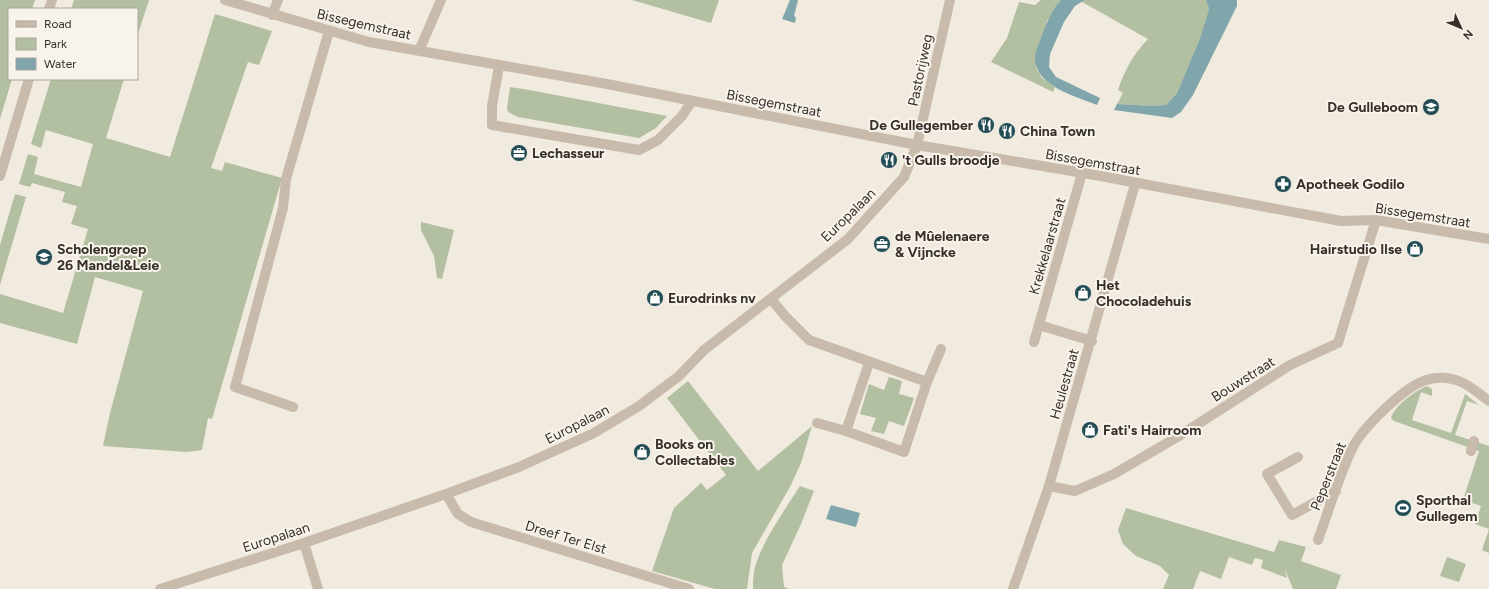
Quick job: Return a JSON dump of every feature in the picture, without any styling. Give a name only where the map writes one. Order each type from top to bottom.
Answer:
[{"type":"street","name":"Bissegemstraat","points":[[225,0],[272,15],[369,42],[607,84],[918,145],[1082,173],[1341,221],[1376,220],[1489,239]]},
{"type":"street","points":[[272,15],[278,0]]},
{"type":"street","points":[[419,51],[441,0]]},
{"type":"street","name":"Pastorijweg","points":[[918,145],[950,0]]},
{"type":"street","points":[[293,407],[234,387],[283,208],[286,179],[329,31]]},
{"type":"street","points":[[500,66],[492,106],[492,125],[639,150],[658,140],[682,116],[692,101]]},
{"type":"street","points":[[0,176],[29,80]]},
{"type":"street","name":"Europalaan","points":[[160,589],[446,494],[519,467],[594,433],[639,406],[679,376],[704,350],[848,239],[904,177],[918,145]]},
{"type":"street","name":"Krekkelaarstraat","points":[[1034,342],[1082,173]]},
{"type":"street","name":"Heulestraat","points":[[1013,589],[1049,486],[1092,341],[1135,184]]},
{"type":"street","name":"Bouwstraat","points":[[1049,486],[1075,491],[1114,474],[1179,436],[1290,365],[1338,344],[1376,220]]},
{"type":"street","points":[[771,299],[785,316],[809,340],[927,382]]},
{"type":"street","points":[[1039,325],[1092,341]]},
{"type":"street","points":[[817,423],[846,431],[904,452],[927,382],[941,349]]},
{"type":"street","points":[[846,431],[869,362]]},
{"type":"street","name":"Peperstraat","points":[[1318,540],[1352,448],[1375,419],[1390,404],[1410,388],[1426,380],[1442,377],[1457,380],[1489,401]]},
{"type":"street","points":[[1471,452],[1474,442]]},
{"type":"street","points":[[1298,457],[1267,474],[1292,515],[1336,491]]},
{"type":"street","name":"Dreef Ter Elst","points":[[446,494],[458,514],[471,522],[689,589]]},
{"type":"street","points":[[304,542],[318,589]]},
{"type":"green space","points":[[0,0],[35,0],[32,8],[8,8],[8,80],[12,80],[0,119]]},
{"type":"green space","points":[[74,0],[149,0],[138,34],[138,8],[71,8]]},
{"type":"green space","points":[[632,0],[719,0],[711,23]]},
{"type":"green space","points":[[1041,0],[1061,0],[1047,21],[1036,68],[1042,78],[1055,87],[1053,92],[991,62],[1007,38],[1019,2],[1035,5]]},
{"type":"green space","points":[[1085,0],[1206,0],[1209,9],[1200,38],[1177,93],[1166,105],[1153,106],[1117,104],[1123,93],[1118,90],[1126,69],[1138,50],[1148,39],[1082,2]]},
{"type":"green space","points":[[215,14],[272,31],[259,65],[248,62],[211,168],[222,171],[225,162],[282,178],[212,419],[208,418],[202,450],[187,452],[103,446],[110,413],[143,291],[95,277],[77,344],[0,323],[0,294],[63,313],[88,229],[71,224],[77,206],[62,202],[65,192],[32,183],[30,187],[19,184],[28,154],[38,157],[34,174],[81,187],[93,144],[46,130],[41,148],[31,144],[51,80],[124,80],[106,138],[170,157]]},
{"type":"green space","points":[[510,87],[667,116],[656,128],[639,138],[518,117],[508,112],[507,108]]},
{"type":"green space","points":[[15,194],[26,197],[0,285],[0,245]]},
{"type":"green space","points":[[421,222],[454,230],[442,279],[437,278],[434,256],[421,230]]},
{"type":"green space","points":[[889,377],[902,381],[899,394],[914,398],[904,426],[889,421],[884,434],[871,431],[876,418],[860,414],[869,384],[884,390]]},
{"type":"green space","points":[[688,381],[758,471],[812,426],[801,463],[791,485],[752,553],[747,589],[715,589],[652,571],[674,508],[701,483],[707,490],[726,475],[667,398]]},
{"type":"green space","points":[[1427,386],[1432,389],[1432,396],[1421,392],[1412,420],[1451,433],[1465,394],[1479,405],[1467,401],[1455,435],[1489,446],[1489,529],[1475,524],[1481,506],[1463,500],[1479,451],[1394,421],[1391,418],[1401,403],[1417,391]]},
{"type":"green space","points":[[800,486],[814,491],[782,565],[784,587],[789,589],[753,589],[754,573],[760,552]]},
{"type":"green space","points":[[1126,508],[1274,552],[1279,540],[1306,547],[1301,561],[1341,575],[1336,589],[1293,589],[1285,569],[1287,578],[1261,568],[1263,560],[1255,558],[1252,565],[1229,557],[1221,579],[1200,571],[1193,589],[1163,589],[1169,575],[1160,566],[1136,556],[1123,544],[1118,530]]},
{"type":"green space","points":[[1489,529],[1489,553],[1482,550]]},
{"type":"green space","points":[[1447,557],[1466,564],[1459,582],[1440,576]]},
{"type":"water","points":[[790,0],[798,0],[794,16],[796,17],[795,23],[782,19]]},
{"type":"water","points":[[1061,0],[1085,0],[1075,6],[1064,22],[1050,54],[1049,67],[1056,77],[1100,98],[1097,105],[1058,89],[1042,76],[1037,68],[1035,58],[1037,48],[1049,18]]},
{"type":"water","points":[[1206,0],[1237,0],[1237,6],[1193,95],[1181,112],[1172,118],[1114,110],[1117,104],[1153,106],[1166,105],[1177,93],[1200,38],[1209,9]]},
{"type":"water","points":[[831,505],[860,513],[856,527],[826,519]]},
{"type":"place","name":"De Gulleboom","points":[[1431,107]]},
{"type":"place","name":"De Gullegember","points":[[986,125]]},
{"type":"place","name":"China Town","points":[[1007,131]]},
{"type":"place","name":"Lechasseur","points":[[519,153]]},
{"type":"place","name":"'t Gulls broodje","points":[[889,160]]},
{"type":"place","name":"Apotheek Godilo","points":[[1283,184]]},
{"type":"place","name":"de Mûelenaere & Vijncke","points":[[882,244]]},
{"type":"place","name":"Hairstudio Ilse","points":[[1415,249]]},
{"type":"place","name":"Scholengroep 26 Mandel&Leie","points":[[44,257]]},
{"type":"place","name":"Het Chocoladehuis","points":[[1083,293]]},
{"type":"place","name":"Eurodrinks nv","points":[[655,298]]},
{"type":"place","name":"Fati's Hairroom","points":[[1090,430]]},
{"type":"place","name":"Books on Collectables","points":[[642,452]]},
{"type":"place","name":"Sporthal Gullegem","points":[[1403,508]]}]
